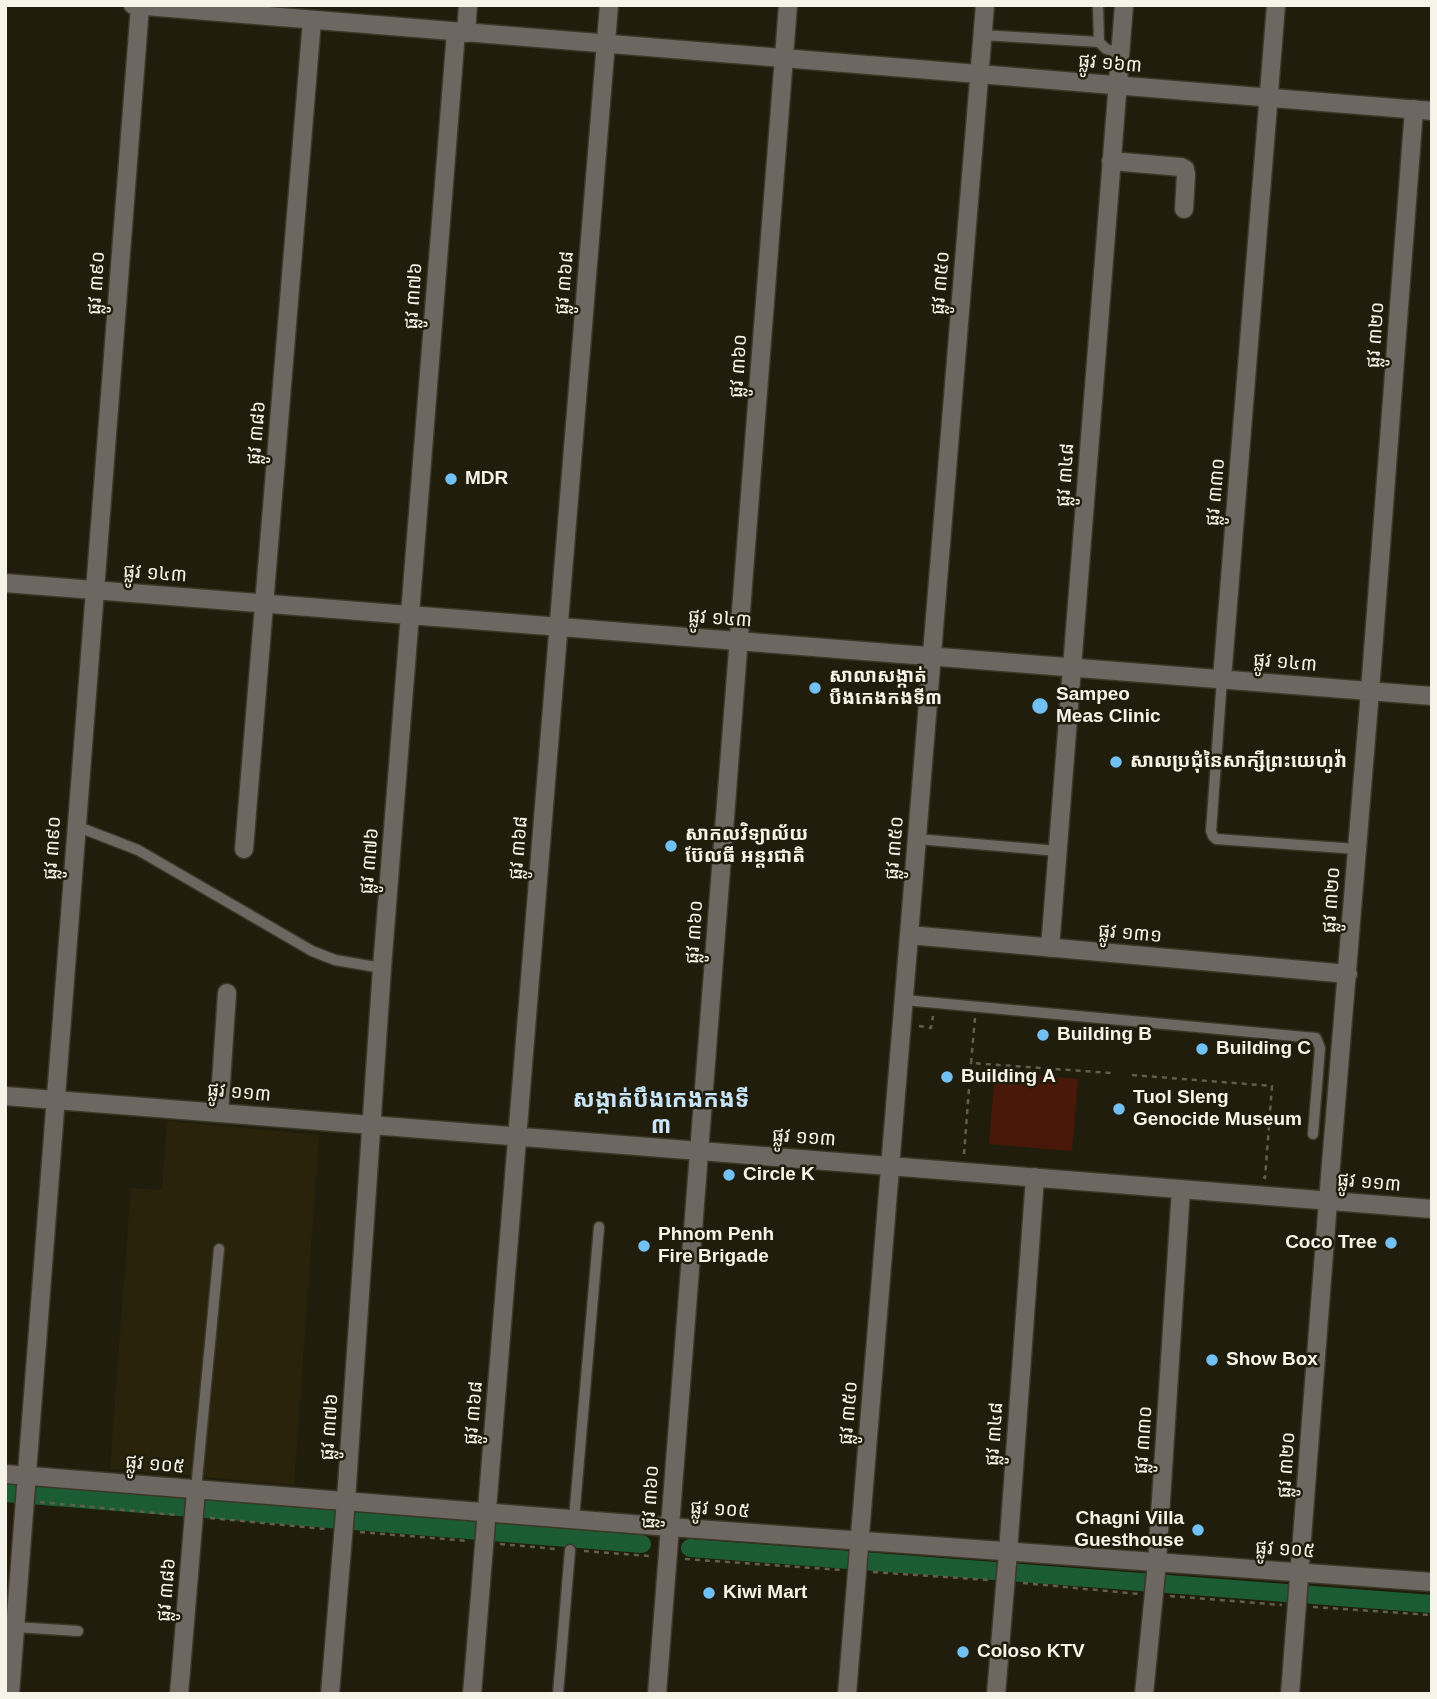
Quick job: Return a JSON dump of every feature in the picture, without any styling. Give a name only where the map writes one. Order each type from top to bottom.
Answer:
[{"type":"street","name":"ផ្លូវ ១៦៣","points":[[133,5],[1423,110]]},
{"type":"street","name":"ផ្លូវ ៣៧៦","points":[[330,1694],[411,615],[461,32],[468,5]]},
{"type":"street","name":"ផ្លូវ ៣៦៨","points":[[472,1694],[609,5]]},
{"type":"street","name":"ផ្លូវ ៣៦០","points":[[657,1694],[789,5]]},
{"type":"street","name":"ផ្លូវ ៣៥០","points":[[847,1694],[985,5]]},
{"type":"street","name":"ផ្លូវ ៣៤៨","points":[[1050,948],[1124,5]]},
{"type":"street","name":"ផ្លូវ ៣៣០","points":[[1222,679],[1276,5]]},
{"type":"street","name":"ផ្លូវ ៣៩០","points":[[10,1694],[140,6]]},
{"type":"street","name":"ផ្លូវ ៣៨៦","points":[[244,849],[312,20]]},
{"type":"street","name":"ផ្លូវ ៣២០","points":[[1290,1694],[1370,691],[1423,110]]},
{"type":"street","points":[[1111,161],[1185,169],[1184,209]]},
{"type":"street","name":"ផ្លូវ ១៤៣","points":[[5,583],[1432,696]]},
{"type":"street","name":"ផ្លូវ ១៣១","points":[[909,935],[1348,974]]},
{"type":"street","points":[[219,1113],[228,993]]},
{"type":"street","name":"ផ្លូវ ១១៣","points":[[5,1096],[1432,1209]]},
{"type":"street","name":"ផ្លូវ ៣៤៨","points":[[996,1694],[1035,1177]]},
{"type":"street","name":"ផ្លូវ ៣៣០","points":[[1144,1694],[1156,1568],[1181,1189]]},
{"type":"street","name":"ផ្លូវ ១០៥","points":[[5,1474],[25,1487],[195,1502],[346,1506],[486,1517],[574,1519],[669,1532],[1156,1568],[1299,1578],[1432,1582]]},
{"type":"street","name":"ផ្លូវ ៣៨៦","points":[[179,1694],[195,1502]]},
{"type":"lane","points":[[1098,5],[1099,42]]},
{"type":"lane","points":[[982,34],[1099,42],[1106,49],[1120,53]]},
{"type":"lane","name":"ផ្លូវ ៣៣០","points":[[1222,679],[1211,831],[1213,836],[1216,839],[1357,849]]},
{"type":"lane","points":[[76,826],[138,850],[312,951],[335,961],[383,968]]},
{"type":"lane","points":[[917,839],[1058,851]]},
{"type":"lane","points":[[904,1000],[1316,1038],[1320,1048],[1313,1134]]},
{"type":"lane","points":[[574,1519],[599,1227]]},
{"type":"lane","points":[[195,1502],[219,1249]]},
{"type":"lane","points":[[558,1694],[570,1550]]},
{"type":"lane","points":[[15,1627],[78,1631]]},
{"type":"path","points":[[902,1025],[931,1028],[933,1014]]},
{"type":"path","points":[[964,1155],[975,1017]]},
{"type":"path","points":[[971,1063],[1111,1073]]},
{"type":"path","points":[[1132,1075],[1272,1086],[1265,1178],[1251,1177]]},
{"type":"path","points":[[25,1487],[195,1502],[343,1531],[1432,1615]]},
{"type":"shaded area","points":[[995,1072],[1078,1079],[1072,1151],[989,1144]]},
{"type":"shaded area","points":[[167,1121],[319,1135],[294,1485],[110,1469],[131,1188],[162,1190]]},
{"type":"waterway","points":[[5,1493],[642,1544]]},
{"type":"waterway","points":[[690,1548],[1432,1604]]},
{"type":"place","name":"MDR","points":[[451,479]]},
{"type":"place","name":"សាលាសង្កាត់ បឹងកេងកងទី៣","points":[[815,688]]},
{"type":"place","name":"Sampeo Meas Clinic","points":[[1040,706]]},
{"type":"place","name":"សាលប្រជុំនៃសាក្សីព្រះយេហូវ៉ា","points":[[1116,762]]},
{"type":"place","name":"សាកលវិទ្យាល័យ ប៊ែលធី អន្តរជាតិ","points":[[671,846]]},
{"type":"place","name":"Building B","points":[[1043,1035]]},
{"type":"place","name":"Building C","points":[[1202,1049]]},
{"type":"place","name":"Building A","points":[[947,1077]]},
{"type":"place","name":"Tuol Sleng Genocide Museum","points":[[1119,1109]]},
{"type":"place","name":"Circle K","points":[[729,1175]]},
{"type":"place","name":"Coco Tree","points":[[1391,1243]]},
{"type":"place","name":"Phnom Penh Fire Brigade","points":[[644,1246]]},
{"type":"place","name":"Show Box","points":[[1212,1360]]},
{"type":"place","name":"Chagni Villa Guesthouse","points":[[1198,1530]]},
{"type":"place","name":"Kiwi Mart","points":[[709,1593]]},
{"type":"place","name":"Coloso KTV","points":[[963,1652]]},
{"type":"district","name":"សង្កាត់បឹងកេងកងទី ៣","points":[[661,1114]]}]
